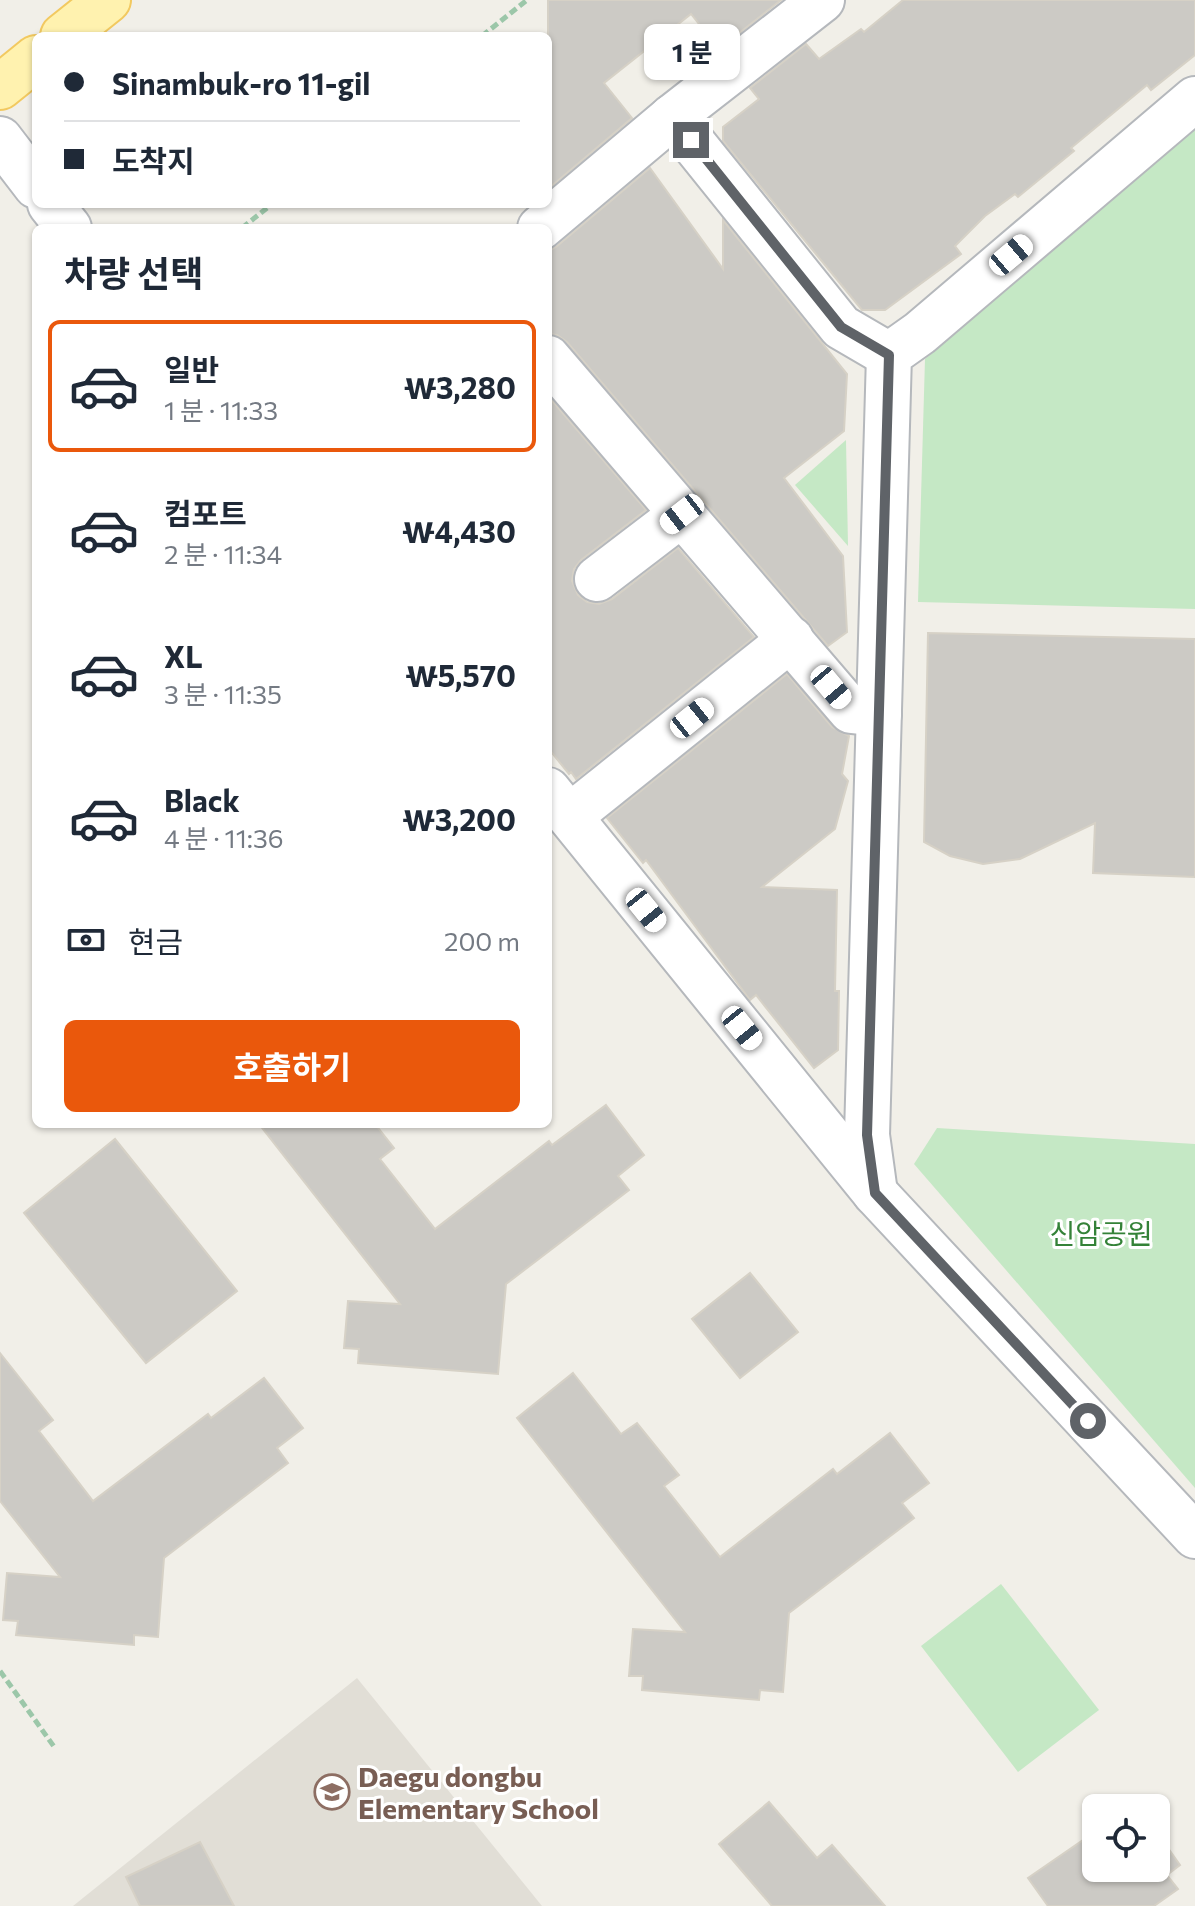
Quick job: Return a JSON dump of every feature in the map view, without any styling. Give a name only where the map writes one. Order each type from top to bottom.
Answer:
[{"type":"main road","points":[[68,32],[108,0]]},
{"type":"main road","points":[[0,87],[32,61]]},
{"type":"street","points":[[545,224],[672,117],[822,0]]},
{"type":"street","points":[[889,355],[920,333],[1195,99]]},
{"type":"street","points":[[672,117],[841,327],[889,355]]},
{"type":"street","points":[[0,139],[32,181]]},
{"type":"street","points":[[53,208],[66,224]]},
{"type":"street","points":[[875,1193],[867,1135],[889,355]]},
{"type":"street","points":[[552,363],[851,711],[879,714]]},
{"type":"street","points":[[597,579],[682,514]]},
{"type":"street","points":[[791,639],[559,803],[875,1193],[1195,1536]]},
{"type":"path","points":[[487,32],[527,0]]},
{"type":"path","points":[[247,224],[267,208]]},
{"type":"path","points":[[0,1671],[55,1748]]},
{"type":"shaded area","name":"Daegu dongbu Elementary School","points":[[357,1678],[542,1906],[73,1906]]},
{"type":"green space","points":[[1195,123],[1195,609],[918,602],[925,359]]},
{"type":"green space","points":[[846,440],[848,546],[795,485]]},
{"type":"green space","name":"신암공원","points":[[937,1128],[1195,1144],[1195,1488],[914,1164]]},
{"type":"green space","points":[[1001,1584],[1099,1710],[1018,1772],[921,1646]]},
{"type":"building","points":[[548,0],[781,0],[719,49],[691,14],[604,83],[632,118],[552,186],[552,32],[548,32]]},
{"type":"building","points":[[903,0],[1195,0],[1195,55],[1151,90],[1147,85],[1018,197],[1015,194],[985,216],[955,246],[961,254],[885,310],[862,310],[723,141],[723,127],[759,99],[750,88],[806,44],[819,59],[861,29],[864,32]]},
{"type":"building","points":[[650,168],[723,269],[723,220],[847,374],[844,431],[784,478],[843,556],[847,632],[828,646],[567,342],[552,334],[552,249]]},
{"type":"building","points":[[552,401],[646,510],[581,560],[574,569],[572,581],[578,595],[587,602],[599,604],[612,599],[678,548],[754,637],[576,779],[571,772],[569,774],[552,753]]},
{"type":"building","points":[[928,633],[1195,639],[1195,877],[1093,873],[1095,823],[1020,859],[983,864],[950,856],[924,842]]},
{"type":"building","points":[[787,674],[832,727],[849,736],[842,774],[848,781],[835,829],[762,887],[837,890],[835,991],[839,991],[838,1050],[814,1068],[756,995],[750,1000],[646,860],[643,863],[607,818]]},
{"type":"building","points":[[606,1105],[644,1155],[618,1176],[629,1190],[506,1284],[498,1374],[358,1363],[359,1349],[344,1348],[348,1301],[400,1304],[262,1128],[378,1128],[394,1148],[380,1159],[435,1229],[549,1141],[552,1145]]},
{"type":"building","points":[[115,1139],[237,1291],[146,1363],[24,1213]]},
{"type":"building","points":[[750,1273],[798,1332],[740,1378],[692,1319]]},
{"type":"building","points":[[0,1353],[53,1420],[39,1431],[93,1501],[208,1414],[211,1418],[264,1378],[303,1428],[277,1448],[288,1463],[164,1558],[158,1637],[134,1635],[134,1645],[16,1635],[18,1621],[3,1620],[7,1573],[60,1577],[0,1501]]},
{"type":"building","points":[[573,1373],[621,1434],[637,1423],[679,1475],[664,1486],[720,1557],[833,1469],[837,1474],[890,1433],[929,1483],[902,1503],[914,1518],[789,1613],[783,1692],[760,1690],[759,1700],[642,1690],[643,1676],[629,1676],[633,1629],[685,1632],[517,1418]]},
{"type":"building","points":[[769,1802],[817,1858],[832,1845],[885,1906],[772,1906],[719,1844]]},
{"type":"building","points":[[1082,1841],[1082,1882],[1170,1882],[1170,1879],[1178,1889],[1154,1906],[1048,1906],[1028,1878]]},
{"type":"building","points":[[200,1842],[234,1906],[140,1906],[126,1877]]},
{"type":"building","points":[[1170,1851],[1180,1865],[1170,1873]]},
{"type":"place","name":"Daegu dongbu Elementary School","points":[[332,1792]]},
{"type":"route","points":[[691,140],[841,327],[889,355],[867,1135],[875,1193],[1088,1421]]}]
